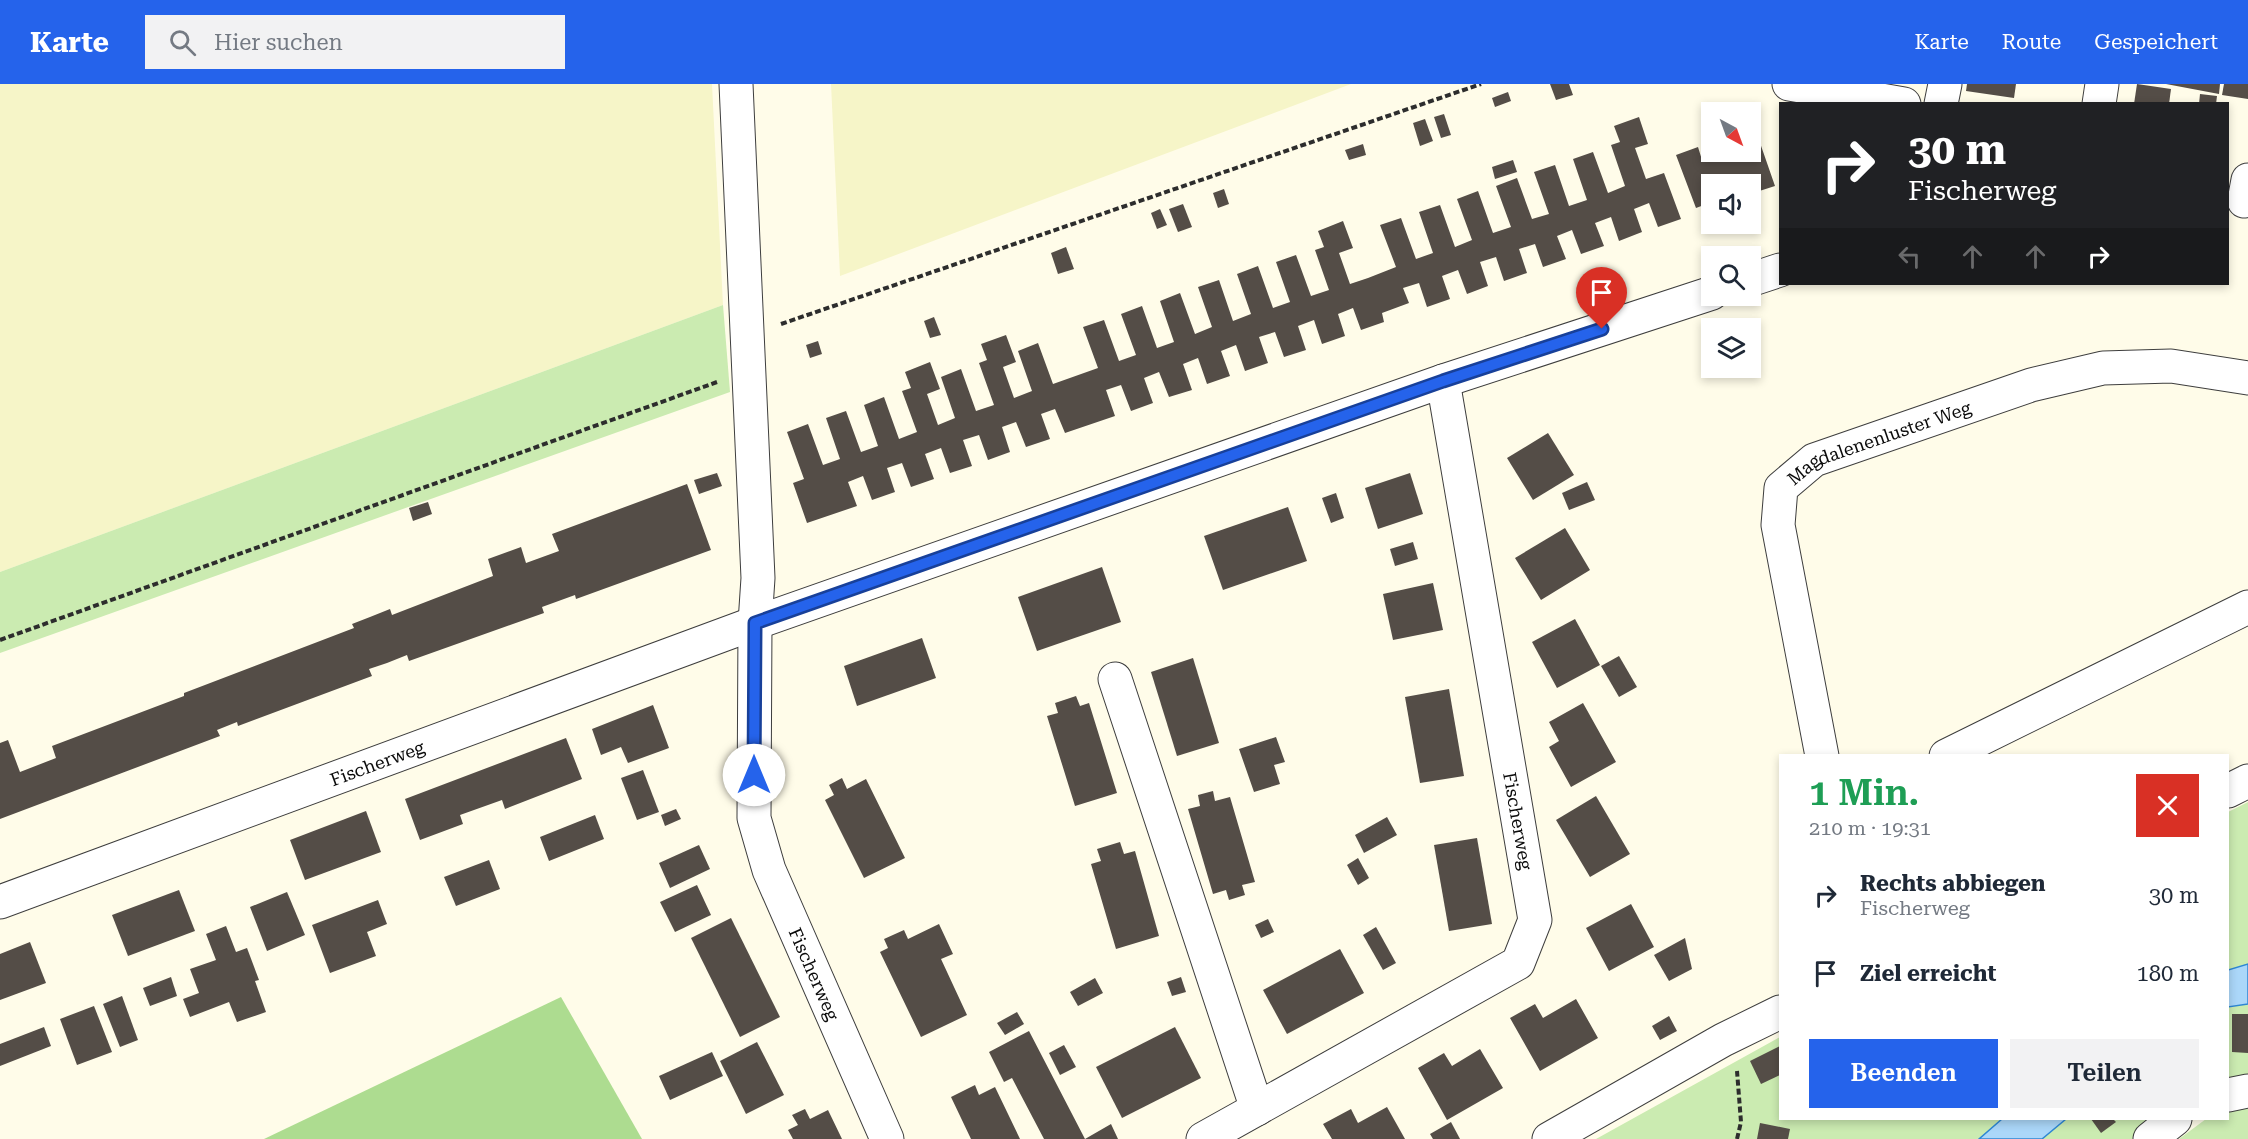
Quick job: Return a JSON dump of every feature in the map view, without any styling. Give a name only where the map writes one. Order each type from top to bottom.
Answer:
[{"type":"street","points":[[736,84],[759,578],[755,623]]},
{"type":"street","points":[[1789,84],[1892,102]]},
{"type":"street","points":[[1941,102],[1945,84]]},
{"type":"street","points":[[2099,102],[2102,84]]},
{"type":"street","points":[[1761,276],[1779,270]]},
{"type":"street","name":"Fischerweg","points":[[0,902],[755,623],[1443,381],[1701,297]]},
{"type":"street","name":"Magdalenenluster Weg","points":[[1822,754],[1778,525],[1782,488],[1814,460],[1835,452],[2031,385],[2103,368],[2171,366],[2248,378]]},
{"type":"street","name":"Fischerweg","points":[[1203,1139],[1518,963],[1535,920],[1443,381]]},
{"type":"street","points":[[1950,754],[2248,607]]},
{"type":"street","name":"Fischerweg","points":[[755,623],[754,818],[769,870],[887,1139]]},
{"type":"street","points":[[1115,679],[1257,1109]]},
{"type":"street","points":[[2229,790],[2248,781]]},
{"type":"street","points":[[1549,1139],[1723,1040],[1779,1012]]},
{"type":"street","points":[[2229,1095],[2248,1091]]},
{"type":"street","points":[[2150,1139],[2174,1120]]},
{"type":"path","points":[[747,335],[1481,84]]},
{"type":"path","points":[[0,640],[749,370]]},
{"type":"path","points":[[1723,1040],[1737,1068],[1741,1122],[1737,1139]]},
{"type":"green space","points":[[0,84],[712,84],[723,305],[0,572]]},
{"type":"green space","points":[[831,84],[1351,84],[840,276]]},
{"type":"green space","points":[[723,305],[730,392],[0,653],[0,572]]},
{"type":"green space","points":[[2248,802],[2248,964],[2229,970],[2229,812]]},
{"type":"green space","points":[[561,997],[642,1139],[264,1139]]},
{"type":"green space","points":[[2248,1004],[2248,1078],[2229,1083],[2229,1007]]},
{"type":"green space","points":[[1779,1038],[1779,1120],[2001,1120],[1979,1139],[1596,1139]]},
{"type":"green space","points":[[2248,1105],[2248,1139],[2179,1139],[2205,1120],[2229,1120],[2229,1111]]},
{"type":"green space","points":[[2065,1120],[2156,1120],[2134,1139],[2042,1139]]},
{"type":"water","points":[[2248,964],[2248,1004],[2229,1007],[2229,970]]},
{"type":"water","points":[[2001,1120],[2065,1120],[2042,1139],[1979,1139]]},
{"type":"building","points":[[1550,84],[1569,84],[1573,95],[1556,100]]},
{"type":"building","points":[[1967,84],[2016,84],[2014,98],[1966,91]]},
{"type":"building","points":[[2137,84],[2171,89],[2169,102],[2134,102]]},
{"type":"building","points":[[2166,84],[2220,84],[2219,94]]},
{"type":"building","points":[[2224,84],[2248,84],[2248,99],[2222,95]]},
{"type":"building","points":[[1508,92],[1511,101],[1495,107],[1492,98]]},
{"type":"building","points":[[2200,94],[2217,96],[2216,102],[2199,102]]},
{"type":"building","points":[[1444,114],[1451,135],[1441,138],[1434,117]]},
{"type":"building","points":[[1639,117],[1648,144],[1635,148],[1646,179],[1664,173],[1681,219],[1658,227],[1649,203],[1634,209],[1642,232],[1619,241],[1611,217],[1595,223],[1604,246],[1581,254],[1572,230],[1557,236],[1566,259],[1543,267],[1535,244],[1519,249],[1527,273],[1504,281],[1496,257],[1480,262],[1488,286],[1467,294],[1458,270],[1442,276],[1450,299],[1427,307],[1419,283],[1403,288],[1409,303],[1382,313],[1384,322],[1361,330],[1353,308],[1338,314],[1345,336],[1322,344],[1314,320],[1298,326],[1306,350],[1284,357],[1275,332],[1259,337],[1268,363],[1245,371],[1236,345],[1221,351],[1230,376],[1207,384],[1198,358],[1183,364],[1192,390],[1169,397],[1159,372],[1144,378],[1153,403],[1131,411],[1121,385],[1106,390],[1115,416],[1065,433],[1055,409],[1041,414],[1050,439],[1026,447],[1016,422],[1002,427],[1010,452],[988,460],[979,435],[963,440],[972,466],[950,473],[941,448],[925,454],[934,479],[911,487],[902,463],[887,468],[895,492],[872,500],[863,476],[848,482],[857,506],[807,523],[793,483],[804,479],[787,432],[808,424],[823,465],[840,459],[826,418],[846,411],[861,452],[878,446],[864,405],[884,397],[899,439],[917,432],[902,391],[911,388],[905,372],[930,362],[940,389],[927,394],[938,425],[955,418],[941,377],[961,369],[976,411],[994,405],[979,363],[987,360],[981,344],[1006,335],[1016,362],[1003,367],[1014,398],[1032,391],[1018,351],[1038,343],[1053,384],[1098,368],[1083,327],[1104,320],[1119,361],[1136,355],[1121,314],[1142,306],[1157,348],[1174,342],[1160,301],[1180,293],[1195,334],[1212,327],[1198,287],[1219,280],[1233,321],[1251,314],[1237,274],[1258,266],[1273,308],[1290,302],[1276,262],[1296,255],[1311,296],[1329,290],[1315,250],[1324,247],[1318,231],[1343,221],[1353,248],[1339,253],[1350,284],[1368,278],[1396,267],[1380,225],[1401,218],[1416,259],[1433,253],[1419,212],[1440,205],[1455,247],[1472,240],[1457,199],[1478,191],[1493,233],[1511,227],[1496,186],[1517,178],[1532,219],[1549,214],[1534,172],[1555,165],[1569,206],[1587,200],[1573,159],[1593,152],[1608,193],[1625,186],[1611,145],[1620,142],[1614,126]]},
{"type":"building","points":[[1425,119],[1433,141],[1420,146],[1413,123]]},
{"type":"building","points":[[1363,144],[1366,155],[1349,160],[1345,150]]},
{"type":"building","points":[[1761,146],[1775,186],[1761,190],[1761,174],[1701,174],[1701,206],[1696,208],[1676,155],[1698,147],[1701,162],[1761,162]]},
{"type":"building","points":[[1513,160],[1517,172],[1495,179],[1492,167]]},
{"type":"building","points":[[1224,189],[1229,204],[1218,208],[1213,193]]},
{"type":"building","points":[[1183,204],[1192,227],[1178,232],[1169,209]]},
{"type":"building","points":[[1160,209],[1167,225],[1157,229],[1151,213]]},
{"type":"building","points":[[1066,247],[1074,269],[1058,274],[1051,253]]},
{"type":"building","points":[[934,317],[941,335],[930,338],[924,321]]},
{"type":"building","points":[[818,341],[822,354],[810,358],[806,345]]},
{"type":"building","points":[[1548,433],[1574,475],[1533,500],[1507,458]]},
{"type":"building","points":[[717,473],[722,486],[699,494],[694,480]]},
{"type":"building","points":[[1410,473],[1423,514],[1378,529],[1365,488]]},
{"type":"building","points":[[1587,482],[1595,500],[1569,510],[1562,493]]},
{"type":"building","points":[[687,484],[711,550],[576,599],[575,595],[542,607],[544,613],[409,661],[407,655],[369,669],[372,676],[238,726],[237,722],[217,730],[220,736],[0,819],[0,743],[8,740],[20,772],[56,758],[52,746],[354,628],[352,624],[390,609],[392,615],[493,576],[488,559],[521,547],[526,563],[559,551],[552,534]]},
{"type":"building","points":[[1336,493],[1344,518],[1331,523],[1322,498]]},
{"type":"building","points":[[428,502],[432,514],[413,521],[409,508]]},
{"type":"building","points":[[1288,507],[1307,561],[1223,590],[1204,536]]},
{"type":"building","points":[[1565,528],[1590,570],[1541,600],[1515,558]]},
{"type":"building","points":[[1413,542],[1418,559],[1395,566],[1390,549]]},
{"type":"building","points":[[1102,567],[1121,622],[1037,651],[1018,597]]},
{"type":"building","points":[[1433,583],[1443,630],[1393,640],[1383,594]]},
{"type":"building","points":[[1575,619],[1600,665],[1557,688],[1532,642]]},
{"type":"building","points":[[922,638],[936,678],[857,706],[844,666]]},
{"type":"building","points":[[1619,656],[1637,687],[1619,697],[1601,666]]},
{"type":"building","points":[[1193,658],[1219,743],[1177,756],[1151,672]]},
{"type":"building","points":[[1449,689],[1464,776],[1420,783],[1405,697]]},
{"type":"building","points":[[1076,696],[1080,706],[1089,703],[1117,793],[1075,806],[1047,716],[1058,713],[1055,703]]},
{"type":"building","points":[[1583,703],[1616,762],[1571,787],[1549,747],[1559,741],[1549,722]]},
{"type":"building","points":[[653,705],[669,748],[628,763],[621,747],[601,755],[592,729]]},
{"type":"building","points":[[1276,737],[1285,762],[1274,765],[1280,784],[1254,792],[1239,749]]},
{"type":"building","points":[[566,738],[582,779],[505,809],[502,800],[460,815],[463,824],[420,840],[405,799]]},
{"type":"building","points":[[643,770],[659,812],[637,820],[621,778]]},
{"type":"building","points":[[842,778],[847,789],[866,779],[905,858],[864,878],[825,800],[834,795],[829,785]]},
{"type":"building","points":[[1213,791],[1215,801],[1230,797],[1255,882],[1242,885],[1245,895],[1229,900],[1226,890],[1213,894],[1188,809],[1200,806],[1198,795]]},
{"type":"building","points":[[1596,796],[1630,854],[1590,877],[1556,820]]},
{"type":"building","points":[[676,809],[681,819],[665,826],[661,815]]},
{"type":"building","points":[[366,811],[381,852],[305,880],[290,840]]},
{"type":"building","points":[[595,815],[604,839],[549,861],[540,837]]},
{"type":"building","points":[[1387,817],[1397,835],[1364,853],[1355,835]]},
{"type":"building","points":[[1477,838],[1492,924],[1449,931],[1434,845]]},
{"type":"building","points":[[1120,842],[1124,854],[1135,851],[1159,936],[1116,949],[1091,864],[1101,861],[1097,849]]},
{"type":"building","points":[[699,845],[710,869],[670,888],[659,863]]},
{"type":"building","points":[[1358,858],[1369,878],[1358,885],[1347,865]]},
{"type":"building","points":[[489,860],[500,889],[456,906],[444,877]]},
{"type":"building","points":[[697,885],[711,915],[675,932],[660,902]]},
{"type":"building","points":[[179,890],[195,931],[128,956],[112,915]]},
{"type":"building","points":[[287,892],[305,935],[267,951],[250,907]]},
{"type":"building","points":[[378,900],[387,924],[367,932],[376,956],[330,973],[312,925]]},
{"type":"building","points":[[1631,904],[1654,947],[1609,971],[1586,928]]},
{"type":"building","points":[[731,918],[780,1017],[740,1037],[691,938]]},
{"type":"building","points":[[1268,919],[1274,932],[1261,938],[1255,925]]},
{"type":"building","points":[[939,924],[953,954],[941,959],[967,1015],[921,1037],[880,952],[888,948],[884,939],[904,930],[908,939]]},
{"type":"building","points":[[226,926],[236,952],[247,948],[259,980],[255,981],[266,1012],[237,1022],[229,1002],[190,1017],[183,999],[199,993],[190,969],[216,960],[206,934]]},
{"type":"building","points":[[1376,927],[1396,963],[1383,970],[1363,935]]},
{"type":"building","points":[[1685,938],[1692,969],[1669,981],[1654,955]]},
{"type":"building","points":[[30,942],[46,983],[0,1000],[0,954]]},
{"type":"building","points":[[1340,949],[1364,993],[1287,1034],[1263,990]]},
{"type":"building","points":[[171,977],[177,996],[150,1006],[143,988]]},
{"type":"building","points":[[1181,977],[1186,992],[1172,996],[1167,982]]},
{"type":"building","points":[[1095,978],[1103,993],[1078,1006],[1070,992]]},
{"type":"building","points":[[122,996],[138,1040],[120,1047],[103,1004]]},
{"type":"building","points":[[1576,999],[1598,1038],[1540,1071],[1510,1018],[1535,1004],[1543,1018]]},
{"type":"building","points":[[94,1006],[112,1052],[77,1065],[60,1019]]},
{"type":"building","points":[[1017,1012],[1024,1024],[1005,1035],[997,1023]]},
{"type":"building","points":[[2232,1014],[2248,1014],[2248,1053],[2232,1052]]},
{"type":"building","points":[[1669,1016],[1677,1031],[1660,1040],[1652,1026]]},
{"type":"building","points":[[44,1027],[51,1046],[0,1066],[0,1044]]},
{"type":"building","points":[[1175,1027],[1201,1078],[1122,1118],[1096,1067]]},
{"type":"building","points":[[1029,1031],[1085,1139],[1044,1139],[1012,1078],[1004,1082],[989,1052]]},
{"type":"building","points":[[757,1042],[784,1095],[746,1114],[720,1061]]},
{"type":"building","points":[[1064,1045],[1076,1067],[1060,1075],[1049,1053]]},
{"type":"building","points":[[1779,1046],[1779,1075],[1761,1084],[1750,1061]]},
{"type":"building","points":[[1480,1049],[1503,1088],[1447,1120],[1418,1068],[1444,1053],[1452,1066]]},
{"type":"building","points":[[712,1052],[723,1076],[670,1100],[659,1076]]},
{"type":"building","points":[[975,1085],[979,1095],[995,1087],[1020,1139],[971,1139],[951,1097]]},
{"type":"building","points":[[1387,1107],[1405,1139],[1332,1139],[1323,1124],[1351,1109],[1358,1123]]},
{"type":"building","points":[[805,1109],[810,1119],[828,1110],[842,1139],[793,1139],[788,1130],[798,1125],[792,1115]]},
{"type":"building","points":[[2092,1120],[2114,1120],[2116,1122],[2101,1133]]},
{"type":"building","points":[[1451,1122],[1460,1139],[1433,1139],[1430,1134]]},
{"type":"building","points":[[1760,1123],[1790,1129],[1788,1139],[1757,1139]]},
{"type":"building","points":[[1111,1124],[1118,1139],[1085,1139]]},
{"type":"route","points":[[754,775],[755,623],[1443,381],[1602,329]]}]
